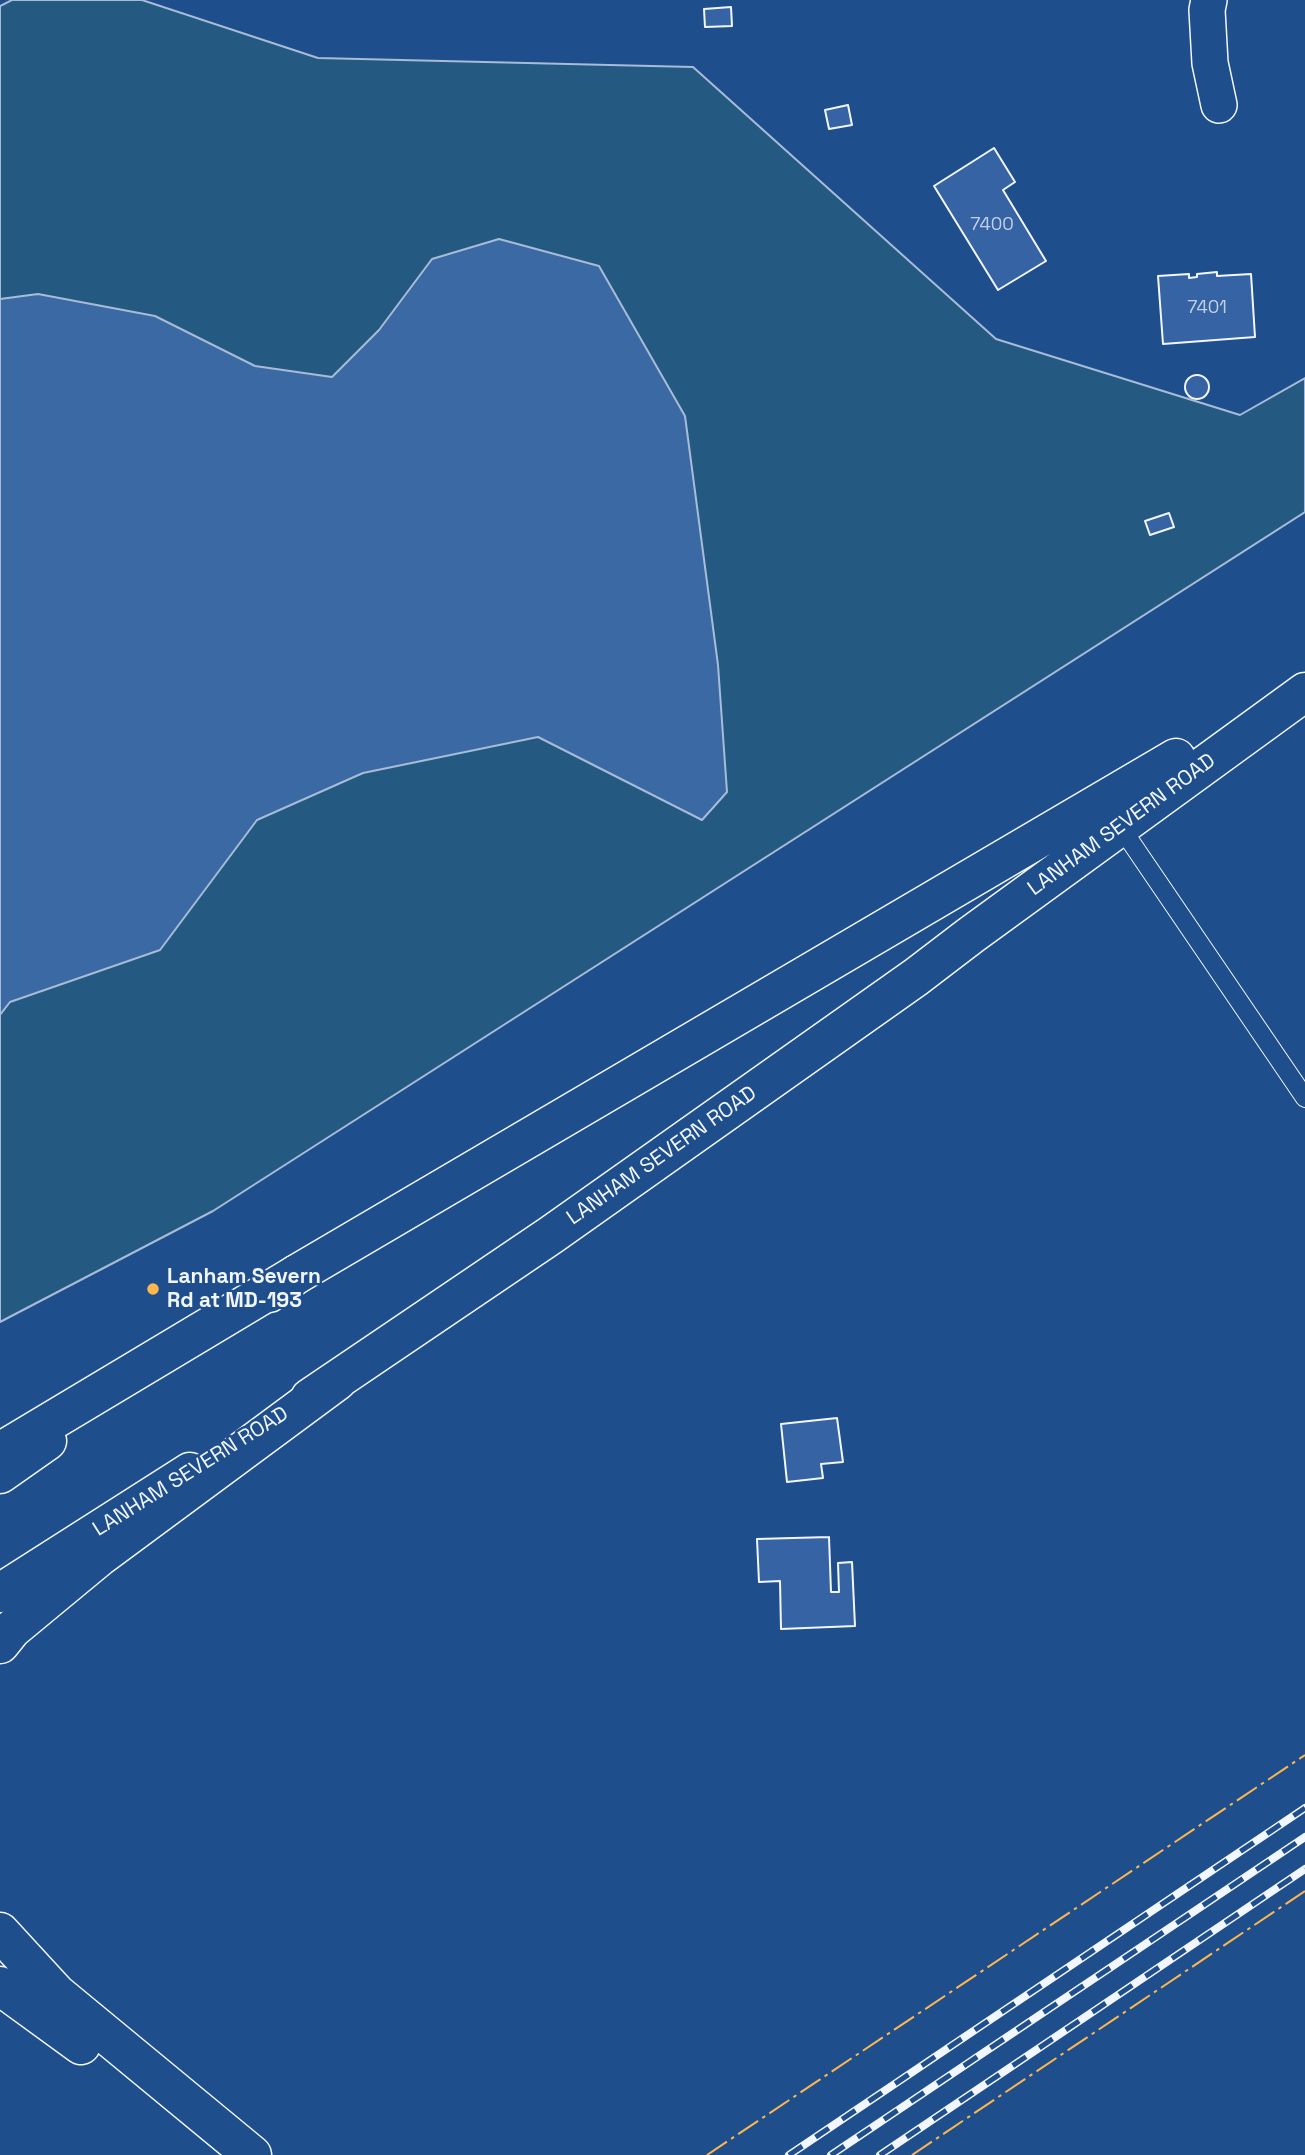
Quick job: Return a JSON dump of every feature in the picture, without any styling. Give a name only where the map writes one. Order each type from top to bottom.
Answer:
[{"type":"main road","name":"LANHAM SEVERN ROAD","points":[[0,1474],[297,1274],[1305,683]]},
{"type":"main road","name":"LANHAM SEVERN ROAD","points":[[0,1593],[138,1503],[337,1381],[562,1227],[905,985],[1305,692]]},
{"type":"main road","points":[[0,1452],[297,1274]]},
{"type":"main road","points":[[0,1644],[12,1629],[99,1557],[337,1381]]},
{"type":"main road","points":[[0,1932],[57,1994],[252,2155]]},
{"type":"main road","points":[[0,1986],[237,2155]]},
{"type":"street","points":[[1209,0],[1207,10],[1210,63],[1219,105]]},
{"type":"lane","points":[[1120,826],[1305,1098]]},
{"type":"shaded area","points":[[12,0],[142,0],[318,58],[693,67],[996,339],[1240,415],[1305,378],[1305,512],[213,1211],[0,1322],[0,6]]},
{"type":"shaded area","points":[[499,239],[599,266],[685,416],[718,665],[727,792],[702,820],[538,737],[363,773],[257,820],[160,950],[10,1002],[0,1015],[0,299],[38,294],[155,316],[255,366],[332,377],[379,330],[432,259]]},
{"type":"building","points":[[731,7],[732,26],[705,27],[704,9]]},
{"type":"building","points":[[848,105],[852,125],[829,129],[825,110]]},
{"type":"building","points":[[994,148],[1015,182],[1003,190],[1046,261],[998,290],[934,186]]},
{"type":"building","points":[[1217,272],[1217,276],[1251,274],[1255,337],[1163,344],[1158,276],[1189,274],[1189,278],[1197,277],[1197,274]]},
{"type":"building","points":[[1197,375],[1208,382],[1209,387],[1202,398],[1197,399],[1186,392],[1185,387],[1192,376]]},
{"type":"building","points":[[1169,513],[1174,527],[1150,535],[1145,521]]},
{"type":"building","points":[[837,1418],[843,1462],[821,1464],[823,1478],[787,1482],[781,1424]]},
{"type":"building","points":[[829,1537],[831,1592],[839,1592],[838,1563],[852,1562],[855,1626],[781,1629],[780,1581],[759,1582],[757,1539]]},
{"type":"railway","points":[[789,2155],[1305,1808]]},
{"type":"railway","points":[[831,2155],[1305,1837]]},
{"type":"railway","points":[[880,2155],[1305,1869]]},
{"type":"power","points":[[707,2155],[1305,1755]]},
{"type":"power","points":[[912,2155],[1305,1891]]},
{"type":"place","name":"Lanham Severn Rd at MD-193","points":[[153,1289]]}]
